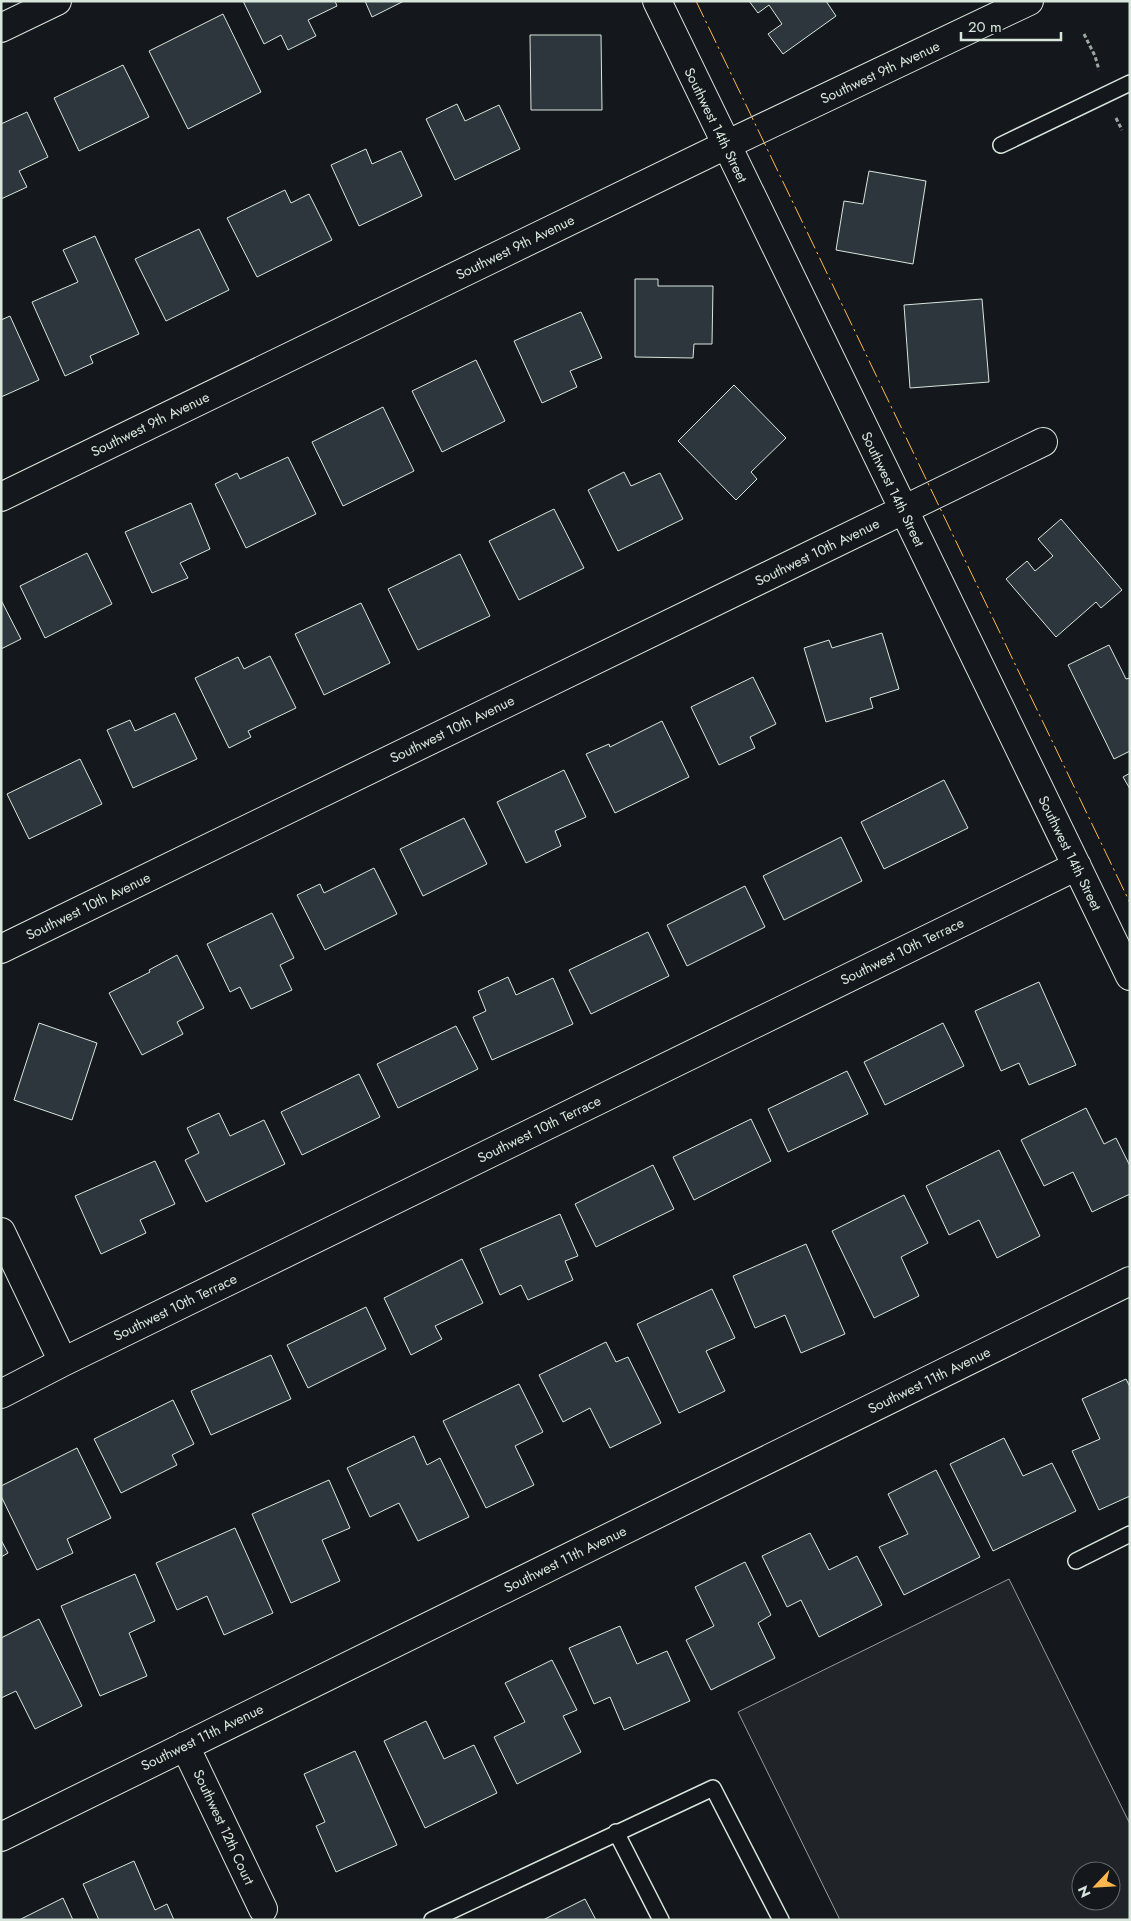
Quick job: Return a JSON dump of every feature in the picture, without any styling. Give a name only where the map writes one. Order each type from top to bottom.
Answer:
[{"type":"street","points":[[1,28],[57,1]]},
{"type":"street","name":"Southwest 14th Street","points":[[657,1],[1130,976]]},
{"type":"street","name":"Southwest 9th Avenue","points":[[1,497],[726,145],[1030,1]]},
{"type":"street","name":"Southwest 10th Avenue","points":[[1,948],[1043,442]]},
{"type":"street","name":"Southwest 10th Terrace","points":[[1,1394],[1077,866]]},
{"type":"street","points":[[1,1232],[63,1362]]},
{"type":"street","name":"Southwest 11th Avenue","points":[[1,1836],[1130,1281]]},
{"type":"street","name":"Southwest 12th Court","points":[[185,1746],[263,1909]]},
{"type":"lane","points":[[1001,145],[1130,83]]},
{"type":"lane","points":[[1076,1561],[1130,1534]]},
{"type":"lane","points":[[432,1920],[713,1788],[782,1920]]},
{"type":"lane","points":[[616,1832],[661,1920]]},
{"type":"shaded area","points":[[1009,1579],[1130,1824],[1130,1920],[840,1920],[738,1712]]},
{"type":"building","points":[[243,1],[335,1],[337,6],[308,20],[316,36],[288,50],[281,35],[264,44]]},
{"type":"building","points":[[365,1],[404,1],[372,17]]},
{"type":"building","points":[[749,1],[826,1],[836,16],[783,54],[768,34],[782,24],[769,5],[758,13]]},
{"type":"building","points":[[223,14],[261,92],[188,129],[149,51]]},
{"type":"building","points":[[530,35],[601,35],[602,110],[531,110]]},
{"type":"building","points":[[123,65],[149,117],[79,151],[54,98]]},
{"type":"building","points":[[457,104],[465,121],[499,105],[520,149],[455,180],[426,119]]},
{"type":"building","points":[[27,112],[48,157],[19,171],[27,187],[1,199],[1,124]]},
{"type":"building","points":[[366,149],[372,164],[401,151],[422,196],[359,226],[331,165]]},
{"type":"building","points":[[869,171],[926,181],[913,264],[836,250],[844,201],[863,204]]},
{"type":"building","points":[[285,190],[291,203],[309,194],[332,240],[257,277],[227,218]]},
{"type":"building","points":[[199,229],[229,290],[166,321],[135,259]]},
{"type":"building","points":[[95,236],[139,334],[90,356],[93,363],[65,376],[32,302],[78,282],[63,250]]},
{"type":"building","points":[[635,279],[658,279],[658,286],[713,286],[712,344],[694,344],[693,358],[635,357]]},
{"type":"building","points":[[982,299],[989,382],[910,388],[904,305]]},
{"type":"building","points":[[581,312],[602,358],[570,371],[577,387],[542,403],[514,341]]},
{"type":"building","points":[[10,316],[39,380],[1,397],[1,320]]},
{"type":"building","points":[[476,360],[505,421],[442,452],[412,391]]},
{"type":"building","points":[[734,385],[786,438],[751,472],[757,479],[736,500],[678,441]]},
{"type":"building","points":[[383,407],[414,471],[343,506],[312,442]]},
{"type":"building","points":[[288,457],[316,514],[246,548],[215,484],[237,473],[240,479]]},
{"type":"building","points":[[624,472],[631,486],[660,473],[683,519],[618,551],[588,490]]},
{"type":"building","points":[[191,503],[210,549],[180,563],[188,578],[152,593],[125,532]]},
{"type":"building","points":[[554,509],[584,568],[519,600],[489,541]]},
{"type":"building","points":[[1061,519],[1122,590],[1101,608],[1096,602],[1056,637],[1006,579],[1027,561],[1035,571],[1053,556],[1038,539]]},
{"type":"building","points":[[87,553],[112,604],[45,638],[20,586]]},
{"type":"building","points":[[460,554],[490,616],[418,650],[388,589]]},
{"type":"building","points":[[1,600],[21,639],[1,649]]},
{"type":"building","points":[[361,603],[390,663],[324,695],[295,634]]},
{"type":"building","points":[[882,633],[899,689],[870,698],[873,708],[826,722],[804,648],[829,640],[832,648]]},
{"type":"building","points":[[1109,645],[1126,679],[1130,678],[1130,751],[1114,759],[1068,665]]},
{"type":"building","points":[[270,656],[296,708],[248,731],[251,737],[229,748],[195,678],[238,657],[244,669]]},
{"type":"building","points":[[753,677],[776,724],[750,737],[755,748],[719,765],[691,707]]},
{"type":"building","points":[[175,713],[197,759],[133,788],[107,730],[130,720],[135,731]]},
{"type":"building","points":[[662,721],[689,777],[615,813],[586,754],[609,744],[610,747]]},
{"type":"building","points":[[80,759],[102,804],[29,839],[7,794]]},
{"type":"building","points":[[564,770],[586,817],[555,831],[561,846],[526,863],[497,802]]},
{"type":"building","points":[[1130,773],[1130,789],[1123,777]]},
{"type":"building","points":[[944,780],[968,828],[884,869],[861,822]]},
{"type":"building","points":[[464,818],[487,864],[423,896],[400,849]]},
{"type":"building","points":[[841,837],[862,881],[784,920],[763,876]]},
{"type":"building","points":[[374,868],[397,914],[325,950],[297,895],[320,884],[324,893]]},
{"type":"building","points":[[745,886],[765,927],[687,966],[667,925]]},
{"type":"building","points":[[272,913],[294,958],[280,965],[292,990],[251,1009],[240,987],[230,992],[207,944]]},
{"type":"building","points":[[648,932],[669,976],[591,1014],[569,970]]},
{"type":"building","points":[[177,955],[204,1008],[177,1022],[183,1034],[142,1055],[109,993],[150,972],[149,970]]},
{"type":"building","points":[[508,977],[516,995],[553,978],[573,1024],[492,1060],[473,1017],[486,1011],[478,991]]},
{"type":"building","points":[[1039,982],[1076,1065],[1029,1085],[1019,1063],[1001,1071],[975,1011]]},
{"type":"building","points":[[39,1023],[97,1043],[72,1120],[14,1100]]},
{"type":"building","points":[[943,1023],[964,1066],[885,1105],[864,1062]]},
{"type":"building","points":[[456,1026],[478,1069],[398,1108],[377,1064]]},
{"type":"building","points":[[847,1071],[868,1114],[788,1152],[768,1109]]},
{"type":"building","points":[[359,1074],[380,1117],[302,1155],[281,1112]]},
{"type":"building","points":[[1086,1108],[1104,1144],[1116,1138],[1130,1166],[1130,1194],[1092,1212],[1073,1172],[1044,1186],[1021,1140]]},
{"type":"building","points":[[219,1113],[230,1136],[264,1120],[285,1164],[206,1202],[185,1160],[199,1153],[187,1128]]},
{"type":"building","points":[[751,1119],[771,1161],[694,1200],[673,1157]]},
{"type":"building","points":[[999,1150],[1040,1236],[997,1258],[979,1220],[949,1235],[926,1186]]},
{"type":"building","points":[[155,1161],[175,1204],[140,1220],[146,1233],[101,1254],[75,1196]]},
{"type":"building","points":[[653,1165],[674,1209],[596,1247],[575,1204]]},
{"type":"building","points":[[904,1195],[928,1243],[901,1257],[919,1296],[874,1318],[832,1231]]},
{"type":"building","points":[[560,1214],[578,1256],[565,1261],[573,1280],[528,1300],[521,1285],[500,1295],[480,1249]]},
{"type":"building","points":[[806,1244],[845,1334],[801,1353],[785,1315],[755,1328],[733,1276]]},
{"type":"building","points":[[462,1259],[483,1303],[435,1326],[442,1339],[411,1355],[384,1298]]},
{"type":"building","points":[[712,1289],[735,1338],[706,1351],[725,1391],[679,1413],[637,1324]]},
{"type":"building","points":[[366,1307],[386,1349],[308,1388],[287,1345]]},
{"type":"building","points":[[606,1342],[616,1362],[628,1357],[661,1423],[610,1448],[590,1408],[563,1422],[539,1375]]},
{"type":"building","points":[[271,1355],[291,1399],[211,1435],[191,1391]]},
{"type":"building","points":[[1126,1379],[1130,1387],[1130,1496],[1099,1510],[1072,1451],[1100,1439],[1082,1399]]},
{"type":"building","points":[[519,1384],[543,1432],[515,1446],[534,1485],[486,1508],[443,1421]]},
{"type":"building","points":[[173,1400],[194,1444],[172,1455],[177,1465],[121,1493],[94,1439]]},
{"type":"building","points":[[414,1436],[427,1465],[440,1458],[469,1517],[418,1541],[399,1503],[370,1517],[347,1468]]},
{"type":"building","points":[[1004,1438],[1023,1476],[1052,1463],[1076,1511],[993,1551],[950,1464]]},
{"type":"building","points":[[77,1448],[111,1518],[67,1539],[73,1553],[37,1570],[1,1496],[1,1486]]},
{"type":"building","points":[[936,1470],[980,1557],[904,1595],[879,1547],[908,1534],[888,1494]]},
{"type":"building","points":[[329,1480],[350,1528],[322,1540],[340,1581],[291,1603],[252,1514]]},
{"type":"building","points":[[235,1528],[273,1613],[224,1635],[207,1596],[177,1610],[156,1563]]},
{"type":"building","points":[[810,1533],[829,1570],[857,1556],[882,1605],[819,1637],[801,1600],[787,1607],[762,1556]]},
{"type":"building","points":[[1,1540],[8,1553],[1,1557]]},
{"type":"building","points":[[745,1562],[771,1615],[758,1623],[775,1658],[711,1690],[686,1640],[714,1626],[695,1587]]},
{"type":"building","points":[[135,1574],[155,1621],[129,1633],[147,1676],[100,1696],[61,1606]]},
{"type":"building","points":[[39,1619],[82,1706],[35,1729],[16,1691],[1,1698],[1,1638]]},
{"type":"building","points":[[620,1626],[637,1664],[667,1651],[690,1701],[624,1730],[610,1697],[594,1704],[569,1648]]},
{"type":"building","points":[[552,1660],[577,1710],[563,1716],[581,1752],[517,1784],[494,1737],[525,1722],[505,1683]]},
{"type":"building","points":[[426,1721],[444,1759],[474,1745],[497,1793],[425,1828],[384,1741]]},
{"type":"building","points":[[355,1751],[397,1845],[336,1872],[316,1826],[325,1822],[304,1774]]},
{"type":"building","points":[[134,1861],[155,1910],[167,1904],[174,1920],[99,1920],[83,1884]]},
{"type":"building","points":[[63,1898],[73,1920],[19,1920]]},
{"type":"building","points":[[585,1899],[596,1920],[543,1920]]},
{"type":"power","points":[[696,1],[1130,903]]}]
